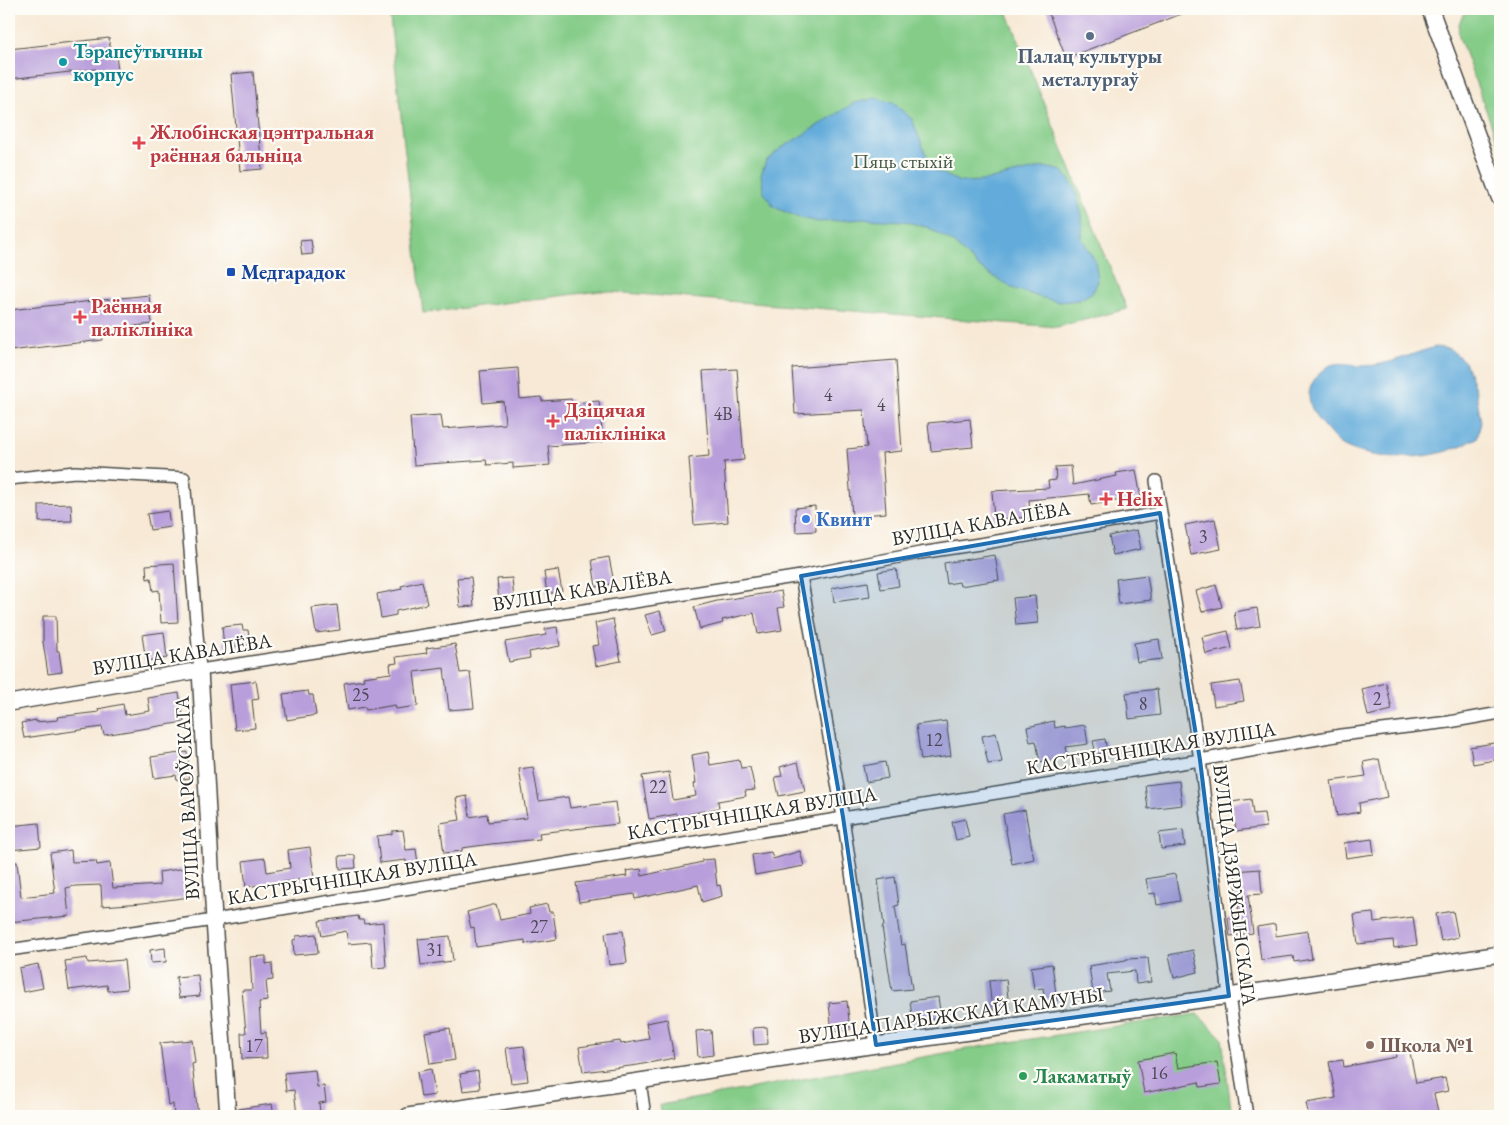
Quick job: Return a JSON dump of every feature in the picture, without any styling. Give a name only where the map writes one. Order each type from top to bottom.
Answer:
[{"type":"main road","points":[[1434,10],[1500,198]]},
{"type":"street","name":"ВУЛІЦА ВАРОЎСКАГА","points":[[9,479],[75,472],[184,478],[200,670],[214,920],[228,1116]]},
{"type":"street","name":"ВУЛІЦА ДЗЯРЖЫНСКАГА","points":[[1156,481],[1200,760],[1247,1116]]},
{"type":"street","name":"ВУЛІЦА КАВАЛЁВА","points":[[9,703],[200,670],[801,576],[920,553],[1160,512]]},
{"type":"street","points":[[801,576],[842,817],[876,1045]]},
{"type":"street","name":"КАСТРЫЧНІЦКАЯ ВУЛІЦА","points":[[9,950],[214,920],[1200,760],[1341,734],[1448,722],[1500,713]]},
{"type":"street","name":"ВУЛІЦА ПАРЫЖСКАЙ КАМУНЫ","points":[[408,1116],[876,1045],[1230,996],[1500,954]]},
{"type":"street","points":[[640,1081],[646,1116]]},
{"type":"highlighted area","points":[[1160,513],[1200,760],[1229,996],[876,1045],[843,817],[801,576]]},
{"type":"green space","name":"Пяць стыхій","points":[[389,9],[1006,9],[1127,309],[1057,327],[600,291],[423,313]]},
{"type":"green space","points":[[1469,9],[1500,9],[1500,148],[1459,37],[1458,29],[1460,22],[1463,15]]},
{"type":"green space","name":"Лакаматыў","points":[[1197,1014],[1222,1038],[1232,1116],[662,1116],[660,1105],[978,1047]]},
{"type":"water","points":[[876,98],[893,103],[912,119],[924,150],[935,170],[960,182],[983,181],[1044,167],[1063,171],[1074,187],[1082,215],[1082,239],[1095,261],[1098,281],[1093,292],[1079,300],[1059,302],[1012,288],[980,268],[951,241],[929,228],[904,221],[865,219],[818,222],[797,217],[774,207],[764,193],[761,175],[766,161],[780,149],[854,103]]},
{"type":"water","points":[[1436,347],[1450,349],[1465,362],[1476,391],[1481,422],[1477,438],[1451,450],[1424,456],[1391,458],[1356,451],[1344,446],[1326,429],[1314,413],[1309,398],[1312,383],[1330,365],[1339,363],[1362,366],[1381,364]]},
{"type":"building","name":"Палац культуры металургаў","points":[[1047,9],[1192,9],[1192,10],[1066,58]]},
{"type":"building","name":"Тэрапеўтычны корпус","points":[[109,38],[111,55],[116,55],[118,71],[96,73],[96,69],[9,79],[9,49]]},
{"type":"building","points":[[253,72],[262,169],[240,171],[231,74]]},
{"type":"building","points":[[311,240],[313,254],[302,255],[300,241]]},
{"type":"building","name":"Раённая паліклініка","points":[[149,295],[152,324],[101,330],[103,340],[9,351],[9,310]]},
{"type":"building","points":[[896,360],[902,451],[882,453],[886,513],[852,516],[847,449],[867,447],[864,410],[795,414],[792,368]]},
{"type":"building","name":"Дзіцячая паліклініка","points":[[518,368],[520,399],[541,397],[542,401],[571,399],[572,403],[599,401],[603,442],[548,446],[550,465],[513,468],[513,463],[487,465],[486,460],[414,465],[410,417],[441,415],[443,429],[505,424],[503,401],[483,403],[480,371]]},
{"type":"building","points":[[737,369],[744,460],[724,462],[728,522],[694,525],[689,458],[709,456],[703,371]]},
{"type":"building","points":[[970,419],[973,447],[931,451],[928,423]]},
{"type":"building","points":[[1071,466],[1073,485],[1117,476],[1116,473],[1136,470],[1141,498],[1091,505],[1089,494],[1029,500],[1030,517],[994,520],[992,491],[1049,488],[1048,481],[1056,480],[1055,467]]},
{"type":"building","points":[[71,504],[72,521],[39,522],[39,505]]},
{"type":"building","name":"Квинт","points":[[815,506],[816,531],[796,532],[795,508]]},
{"type":"building","points":[[168,511],[170,527],[150,530],[147,514]]},
{"type":"building","points":[[1215,519],[1221,549],[1191,555],[1185,525]]},
{"type":"building","points":[[1137,530],[1141,549],[1113,555],[1109,536]]},
{"type":"building","points":[[995,555],[999,580],[960,586],[959,582],[947,584],[944,563]]},
{"type":"building","points":[[609,557],[614,583],[596,587],[592,560]]},
{"type":"building","points":[[174,563],[178,622],[161,623],[159,590],[153,591],[151,578],[147,579],[146,565]]},
{"type":"building","points":[[896,569],[899,586],[881,589],[878,572]]},
{"type":"building","points":[[558,570],[562,591],[547,594],[544,572]]},
{"type":"building","points":[[1147,575],[1151,600],[1119,604],[1116,579]]},
{"type":"building","points":[[471,577],[474,606],[460,607],[457,578]]},
{"type":"building","points":[[512,578],[514,600],[499,602],[497,579]]},
{"type":"building","points":[[422,581],[427,604],[396,611],[396,615],[381,618],[377,594],[402,589],[401,586]]},
{"type":"building","points":[[868,582],[870,597],[834,602],[832,588]]},
{"type":"building","points":[[1216,585],[1222,607],[1202,612],[1196,591]]},
{"type":"building","points":[[781,591],[784,607],[778,608],[782,630],[758,634],[754,613],[722,620],[723,623],[700,629],[694,607],[717,601]]},
{"type":"building","points":[[1035,596],[1038,623],[1016,625],[1013,598]]},
{"type":"building","points":[[337,605],[340,630],[316,633],[312,608]]},
{"type":"building","points":[[1257,608],[1260,626],[1237,630],[1234,612]]},
{"type":"building","points":[[660,611],[666,631],[652,635],[645,615]]},
{"type":"building","points":[[43,616],[56,616],[57,651],[59,651],[62,672],[48,674],[43,642]]},
{"type":"building","points":[[613,619],[621,661],[596,666],[592,646],[599,645],[595,623]]},
{"type":"building","points":[[242,625],[243,630],[248,630],[250,645],[224,647],[222,627]]},
{"type":"building","points":[[557,627],[560,646],[529,652],[530,658],[509,662],[505,642],[546,635],[545,629]]},
{"type":"building","points":[[1228,631],[1232,648],[1206,654],[1202,637]]},
{"type":"building","points":[[164,632],[167,658],[146,661],[142,635]]},
{"type":"building","points":[[1159,639],[1162,659],[1137,662],[1134,643]]},
{"type":"building","points":[[455,644],[460,673],[470,672],[474,708],[449,710],[444,668],[414,672],[418,706],[396,709],[395,705],[366,710],[365,707],[348,710],[344,683],[364,680],[363,677],[391,673],[390,664],[397,663],[396,657],[427,653],[426,648]]},
{"type":"building","points":[[256,681],[259,699],[252,700],[255,728],[235,730],[230,684]]},
{"type":"building","points":[[1240,681],[1244,701],[1214,706],[1211,685]]},
{"type":"building","points":[[1386,683],[1392,710],[1368,716],[1362,689]]},
{"type":"building","points":[[1157,689],[1160,715],[1129,719],[1126,693]]},
{"type":"building","points":[[308,691],[309,695],[313,695],[316,715],[287,720],[283,694]]},
{"type":"building","points":[[179,693],[184,722],[104,735],[102,727],[24,738],[21,723],[36,720],[36,722],[58,720],[57,717],[99,712],[98,709],[123,704],[125,715],[150,711],[148,698]]},
{"type":"building","points":[[946,721],[951,756],[921,760],[916,725]]},
{"type":"building","points":[[1054,721],[1055,728],[1085,725],[1088,744],[1066,747],[1068,756],[1040,762],[1036,741],[1030,742],[1027,727]]},
{"type":"building","points":[[996,733],[1002,762],[988,764],[982,736]]},
{"type":"building","points":[[1105,739],[1107,752],[1096,754],[1093,741]]},
{"type":"building","points":[[1500,742],[1500,759],[1473,764],[1470,747]]},
{"type":"building","points":[[187,752],[190,778],[177,780],[176,775],[154,778],[151,757]]},
{"type":"building","points":[[708,752],[710,765],[739,760],[741,768],[750,767],[755,790],[745,791],[746,796],[718,801],[719,808],[678,818],[677,814],[649,819],[642,776],[669,772],[673,800],[696,796],[692,755]]},
{"type":"building","points":[[1379,759],[1387,797],[1359,803],[1360,812],[1337,816],[1331,781],[1366,776],[1363,762]]},
{"type":"building","points":[[798,762],[805,791],[779,796],[775,777],[782,776],[780,767]]},
{"type":"building","points":[[885,762],[888,778],[866,782],[863,766]]},
{"type":"building","points":[[533,767],[539,801],[568,797],[570,808],[615,802],[618,824],[539,833],[540,839],[462,848],[462,851],[444,853],[440,823],[460,820],[456,798],[467,796],[470,817],[487,814],[488,822],[527,818],[519,769]]},
{"type":"building","points":[[1179,781],[1182,805],[1148,809],[1145,785]]},
{"type":"building","points":[[1251,799],[1253,814],[1264,813],[1266,827],[1236,831],[1232,802]]},
{"type":"building","points":[[1025,810],[1034,859],[1012,864],[1003,814]]},
{"type":"building","points":[[965,819],[969,837],[956,840],[952,822]]},
{"type":"building","points":[[39,823],[41,847],[9,850],[9,826]]},
{"type":"building","points":[[403,830],[406,850],[416,849],[418,864],[406,866],[406,860],[380,863],[377,836]]},
{"type":"building","points":[[1183,830],[1185,846],[1161,849],[1159,833]]},
{"type":"building","points":[[1372,839],[1374,854],[1346,858],[1344,843]]},
{"type":"building","points":[[310,847],[314,878],[246,887],[243,861],[265,858],[267,872],[290,868],[288,850]]},
{"type":"building","points":[[71,850],[72,862],[96,861],[97,865],[110,863],[113,888],[160,885],[159,872],[186,868],[190,897],[102,906],[101,885],[75,886],[66,888],[69,916],[9,922],[9,862],[17,862],[21,897],[55,893],[50,853]]},
{"type":"building","points":[[800,851],[804,866],[755,875],[752,855],[771,852],[773,859]]},
{"type":"building","points":[[355,855],[356,868],[340,869],[339,856]]},
{"type":"building","points":[[714,859],[717,886],[720,885],[722,896],[702,902],[698,885],[635,899],[634,894],[579,902],[576,883],[627,876],[626,871],[641,869],[642,876],[702,862],[702,860]]},
{"type":"building","points":[[1260,869],[1262,894],[1248,895],[1253,933],[1230,936],[1228,918],[1239,916],[1235,871]]},
{"type":"building","points":[[1175,874],[1180,901],[1157,905],[1155,893],[1149,894],[1146,879]]},
{"type":"building","points":[[895,877],[899,905],[895,906],[901,945],[905,944],[912,989],[892,991],[882,927],[884,926],[878,880]]},
{"type":"building","points":[[496,904],[500,920],[530,914],[529,908],[547,904],[549,912],[553,912],[557,939],[525,944],[525,940],[476,947],[474,927],[471,928],[467,912]]},
{"type":"building","points":[[1453,911],[1458,937],[1441,941],[1436,914]]},
{"type":"building","points":[[1373,913],[1374,922],[1413,917],[1417,945],[1394,948],[1393,940],[1358,944],[1354,915]]},
{"type":"building","points":[[358,916],[359,920],[363,920],[364,924],[383,922],[386,967],[373,968],[371,942],[348,944],[346,931],[322,936],[319,921]]},
{"type":"building","points":[[1275,924],[1276,936],[1308,931],[1312,959],[1294,962],[1293,956],[1261,960],[1257,927]]},
{"type":"building","points":[[623,931],[627,963],[609,965],[605,933]]},
{"type":"building","points":[[316,934],[318,953],[294,955],[293,940],[296,939],[296,936]]},
{"type":"building","points":[[450,936],[453,961],[421,965],[418,939]]},
{"type":"building","points":[[165,948],[166,962],[151,963],[150,950]]},
{"type":"building","points":[[1193,950],[1198,972],[1174,978],[1169,955]]},
{"type":"building","points":[[266,956],[266,964],[272,963],[273,980],[266,981],[268,1001],[259,1002],[261,1033],[266,1032],[267,1058],[242,1059],[241,1033],[246,1033],[242,990],[252,990],[250,957]]},
{"type":"building","points":[[87,958],[88,963],[124,960],[127,989],[108,991],[107,985],[69,990],[65,961]]},
{"type":"building","points":[[1148,958],[1151,982],[1136,984],[1135,971],[1107,974],[1110,991],[1093,993],[1089,966],[1126,959]]},
{"type":"building","points":[[38,964],[43,988],[23,992],[19,968]]},
{"type":"building","points":[[1052,964],[1057,1001],[1045,1003],[1043,988],[1034,989],[1031,967]]},
{"type":"building","points":[[198,975],[200,996],[179,998],[176,977]]},
{"type":"building","points":[[1006,979],[1009,1008],[992,1010],[989,981]]},
{"type":"building","points":[[938,997],[941,1018],[913,1022],[910,1001]]},
{"type":"building","points":[[847,1001],[850,1030],[832,1032],[829,1003]]},
{"type":"building","points":[[667,1019],[674,1058],[583,1072],[579,1047],[620,1041],[621,1044],[649,1039],[646,1023]]},
{"type":"building","points":[[767,1027],[768,1044],[754,1045],[753,1028]]},
{"type":"building","points":[[450,1028],[455,1060],[430,1064],[425,1032]]},
{"type":"building","points":[[711,1030],[713,1055],[698,1057],[696,1031]]},
{"type":"building","points":[[192,1040],[195,1063],[192,1064],[198,1116],[174,1116],[173,1104],[168,1105],[160,1043]]},
{"type":"building","points":[[524,1046],[528,1081],[511,1083],[506,1048]]},
{"type":"building","points":[[1409,1047],[1416,1083],[1445,1078],[1448,1091],[1434,1094],[1439,1116],[1309,1116],[1306,1103],[1336,1098],[1329,1062],[1343,1060],[1344,1067],[1396,1057],[1395,1050]]},
{"type":"building","points":[[1175,1053],[1178,1068],[1217,1062],[1221,1084],[1200,1087],[1199,1082],[1144,1093],[1138,1060]]},
{"type":"building","points":[[431,1069],[435,1095],[421,1097],[417,1072]]},
{"type":"building","points":[[315,1070],[317,1087],[324,1086],[326,1102],[319,1103],[320,1113],[297,1115],[294,1090],[286,1091],[284,1073]]},
{"type":"building","points":[[478,1071],[480,1089],[463,1091],[460,1074]]},
{"type":"building","points":[[272,1104],[274,1116],[239,1116],[238,1109]]},
{"type":"place","name":"Палац культуры металургаў","points":[[1090,36]]},
{"type":"place","name":"Тэрапеўтычны корпус","points":[[63,62]]},
{"type":"place","name":"Жлобінская цэнтральная раённая бальніца","points":[[139,143]]},
{"type":"place","name":"Медгарадок","points":[[231,272]]},
{"type":"place","name":"Раённая паліклініка","points":[[80,317]]},
{"type":"place","name":"Дзіцячая паліклініка","points":[[553,421]]},
{"type":"place","name":"Helix","points":[[1106,499]]},
{"type":"place","name":"Квинт","points":[[806,519]]},
{"type":"place","name":"Школа №1","points":[[1370,1045]]},
{"type":"place","name":"Лакаматыў","points":[[1023,1076]]}]
